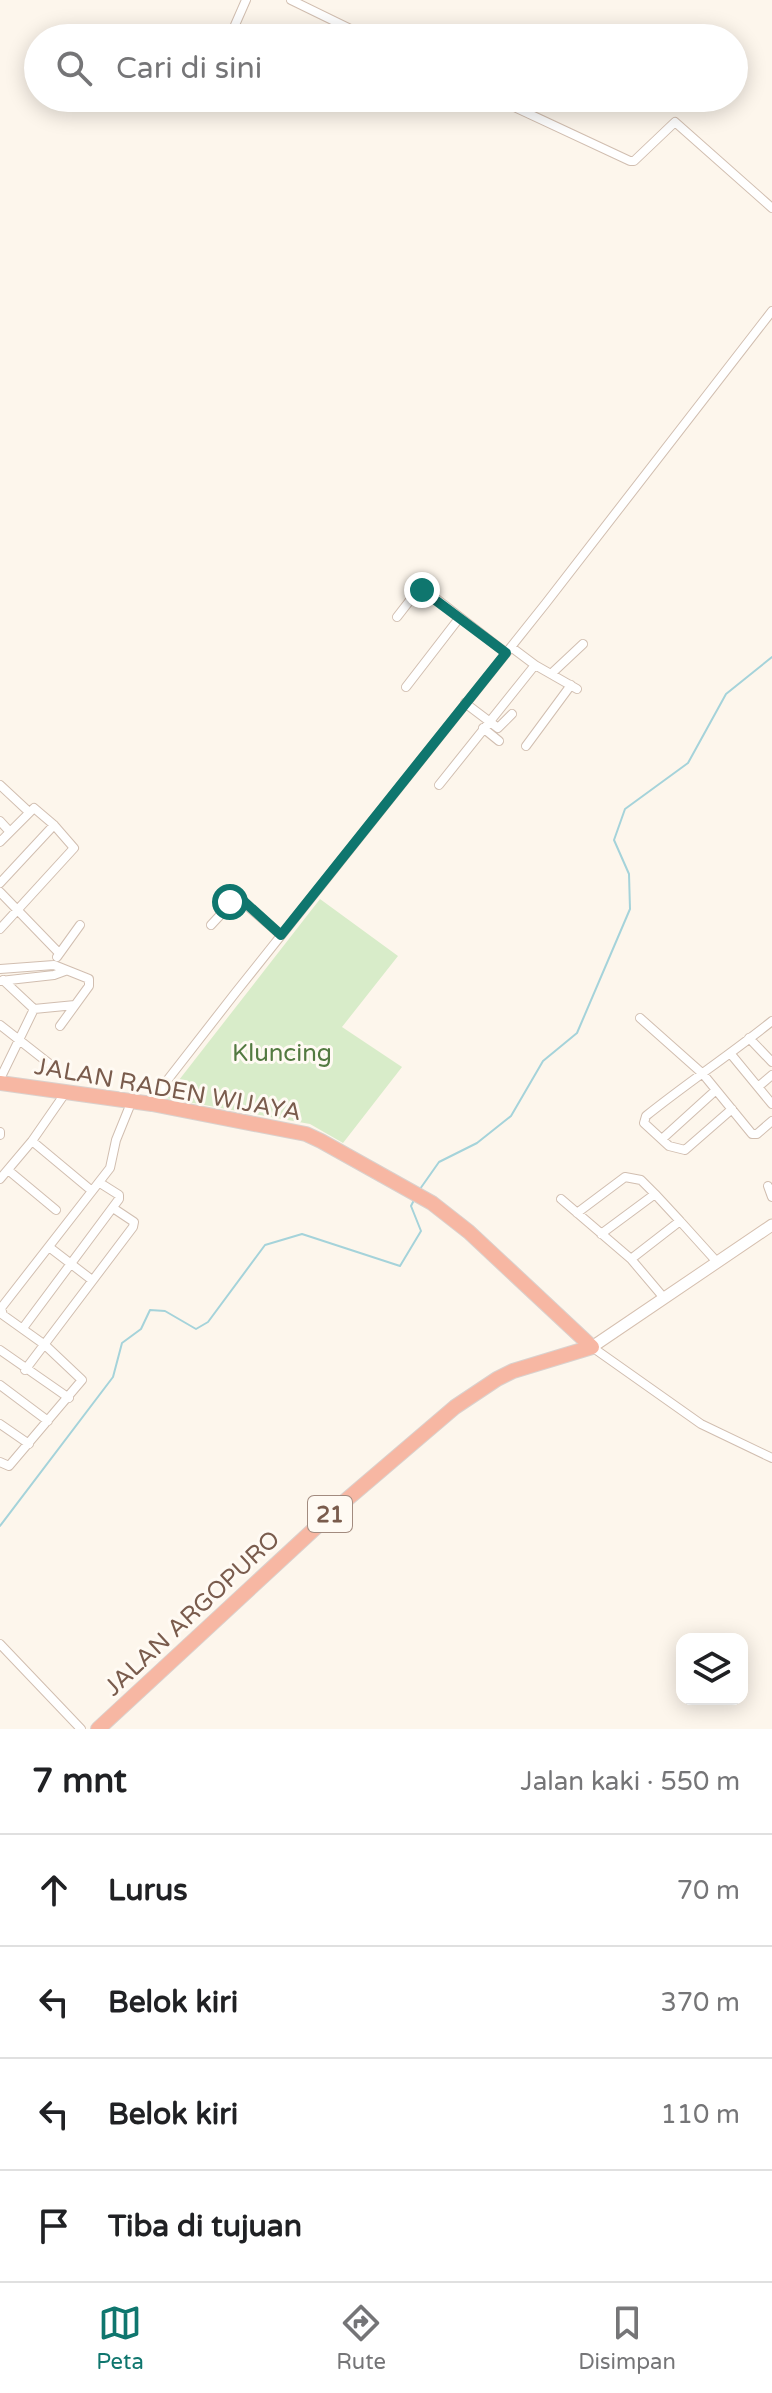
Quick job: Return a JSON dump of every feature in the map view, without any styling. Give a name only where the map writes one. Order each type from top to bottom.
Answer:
[{"type":"highway","name":"JALAN RADEN WIJAYA","points":[[0,1081],[152,1104],[306,1134],[420,1197],[469,1232],[592,1347]]},
{"type":"highway","name":"JALAN ARGOPURO","points":[[98,1729],[338,1507],[455,1407],[513,1371],[592,1347]]},
{"type":"street","points":[[235,24],[246,0]]},
{"type":"street","points":[[291,0],[340,24]]},
{"type":"street","points":[[525,112],[630,161],[634,161],[675,122],[772,208]]},
{"type":"street","points":[[152,1104],[162,1087],[772,311]]},
{"type":"street","points":[[397,617],[420,590],[427,592],[508,650],[574,687],[526,746]]},
{"type":"street","points":[[406,687],[460,617]]},
{"type":"street","points":[[551,674],[583,644]]},
{"type":"street","points":[[439,785],[535,665]]},
{"type":"street","points":[[465,703],[499,741]]},
{"type":"street","points":[[486,725],[499,728],[512,714]]},
{"type":"street","points":[[0,785],[29,812]]},
{"type":"street","points":[[0,842],[35,808],[74,849],[0,929]]},
{"type":"street","points":[[0,821],[10,832]]},
{"type":"street","points":[[0,883],[54,825]]},
{"type":"street","points":[[0,892],[59,953]]},
{"type":"street","points":[[211,925],[237,897],[281,935]]},
{"type":"street","points":[[54,970],[59,953],[80,925]]},
{"type":"street","points":[[0,969],[66,971],[90,981],[60,1026]]},
{"type":"street","points":[[2,980],[54,970]]},
{"type":"street","points":[[2,980],[34,1009],[75,1005]]},
{"type":"street","points":[[0,1081],[34,1009]]},
{"type":"street","points":[[640,1018],[703,1074],[754,1135],[772,1121]]},
{"type":"street","points":[[732,1109],[690,1148],[674,1148],[644,1125],[645,1118],[681,1088],[772,1022]]},
{"type":"street","points":[[0,1025],[51,1065]]},
{"type":"street","points":[[749,1038],[772,1062]]},
{"type":"street","points":[[730,1053],[772,1104]]},
{"type":"street","points":[[758,1087],[772,1075]]},
{"type":"street","points":[[662,1139],[716,1090]]},
{"type":"street","points":[[0,1179],[32,1141],[66,1092]]},
{"type":"street","points":[[0,1462],[9,1466],[69,1398],[82,1378],[45,1345],[3,1315],[1,1308],[110,1168],[116,1140],[131,1103]]},
{"type":"street","points":[[32,1141],[92,1191]]},
{"type":"street","points":[[8,1170],[56,1210]]},
{"type":"street","points":[[577,1213],[625,1177],[641,1180],[717,1262]]},
{"type":"street","points":[[23,1328],[113,1208],[119,1195],[100,1183]]},
{"type":"street","points":[[768,1186],[772,1197]]},
{"type":"street","points":[[601,1234],[655,1194]]},
{"type":"street","points":[[561,1199],[631,1259],[664,1298]]},
{"type":"street","points":[[25,1370],[133,1227],[134,1222],[113,1208]]},
{"type":"street","points":[[631,1259],[680,1221]]},
{"type":"street","points":[[772,1225],[592,1347],[689,1416],[772,1458]]},
{"type":"street","points":[[49,1247],[92,1280]]},
{"type":"street","points":[[1,1354],[69,1398]]},
{"type":"street","points":[[0,1385],[48,1421]]},
{"type":"street","points":[[0,1424],[29,1444]]},
{"type":"street","points":[[0,1644],[81,1729]]},
{"type":"green space","name":"Kluncing","points":[[320,899],[398,956],[342,1027],[402,1067],[343,1143],[310,1124],[165,1098]]},
{"type":"waterway","points":[[420,1189],[439,1162],[477,1143],[511,1116],[543,1061],[577,1033],[630,909],[629,874],[614,840],[625,809],[688,763],[726,694],[772,657]]},
{"type":"waterway","points":[[0,1526],[113,1377],[122,1343],[141,1329],[150,1310],[165,1311],[196,1329],[208,1322],[265,1245],[302,1234],[400,1266],[421,1231],[411,1206],[415,1198]]},
{"type":"route","points":[[230,902],[234,897],[239,897],[281,935],[506,653],[422,590]]}]
